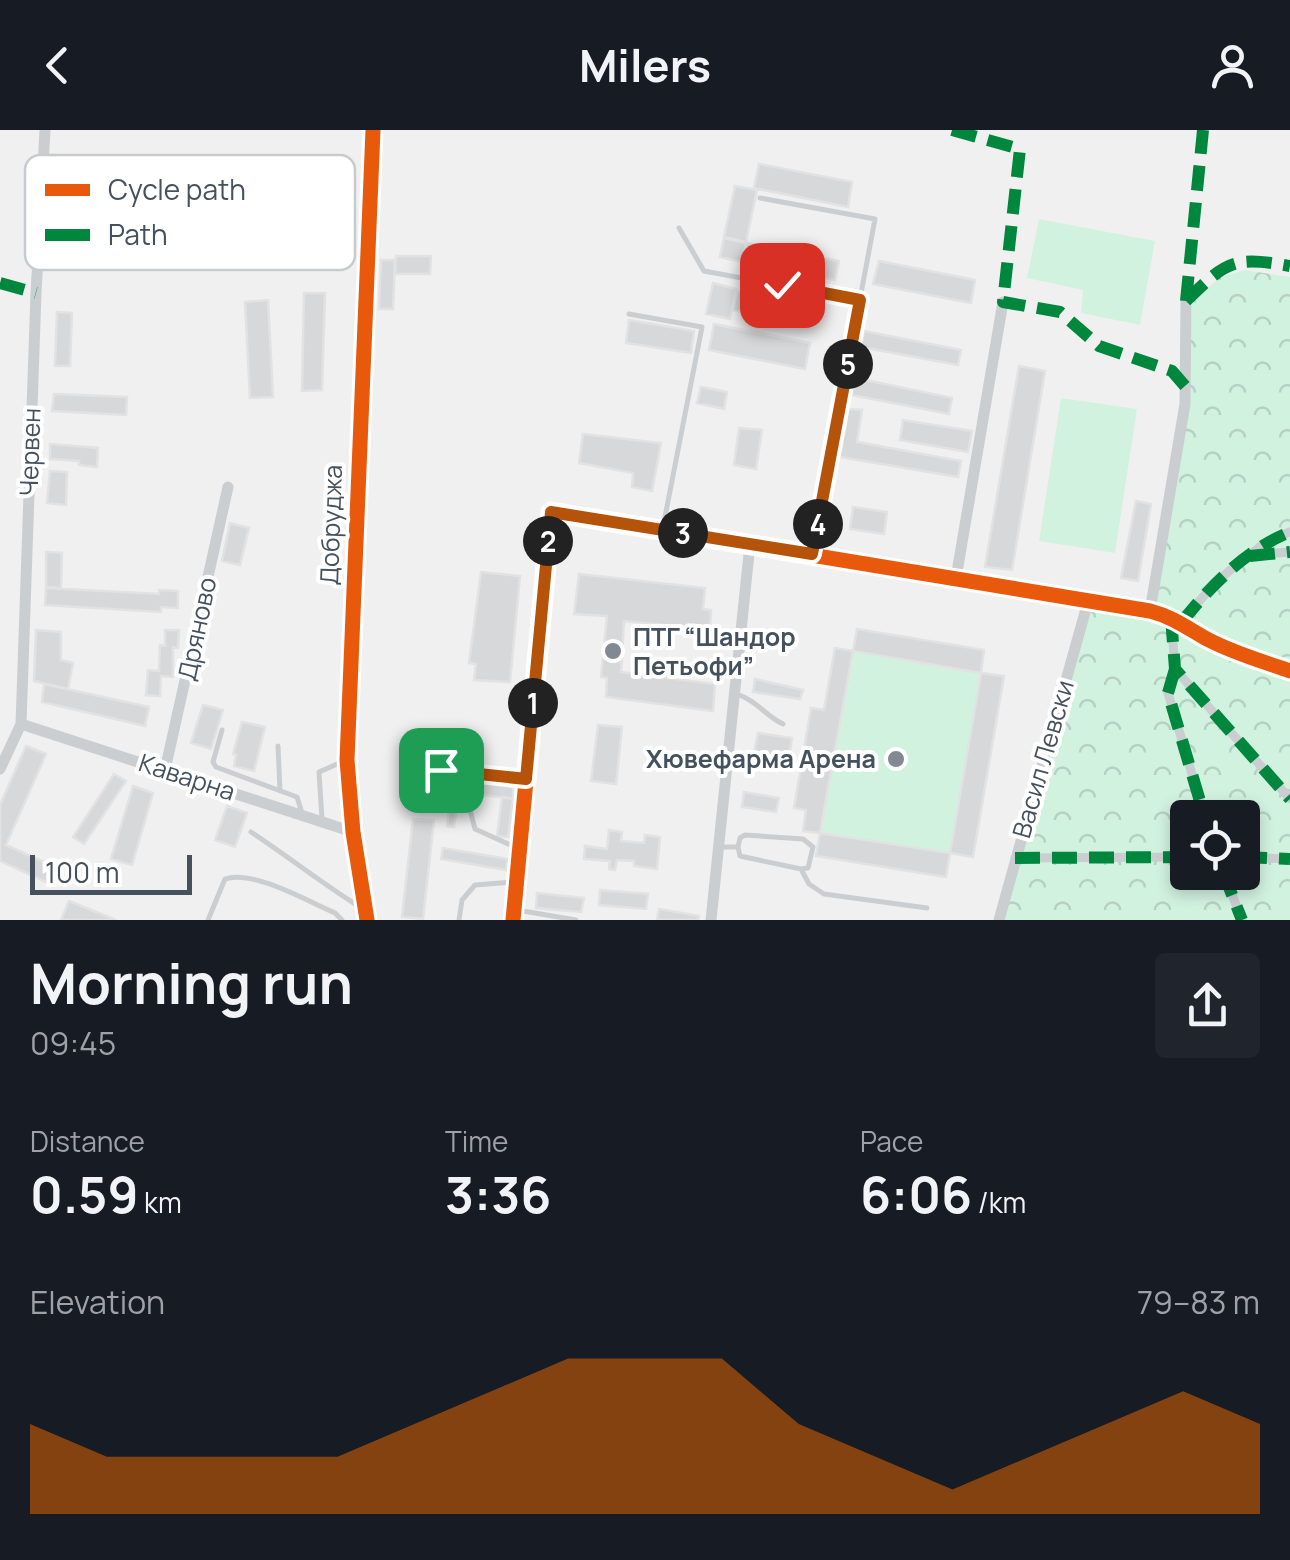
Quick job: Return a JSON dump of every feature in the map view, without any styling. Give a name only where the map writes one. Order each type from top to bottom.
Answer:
[{"type":"street","points":[[34,130],[45,136]]},
{"type":"street","name":"Добруджа","points":[[367,915],[353,832],[347,760],[373,130]]},
{"type":"street","name":"Червен","points":[[0,769],[21,724],[37,270]]},
{"type":"street","points":[[1150,611],[1185,404],[1186,301]]},
{"type":"street","points":[[956,578],[1003,302]]},
{"type":"street","name":"Дряново","points":[[165,770],[228,488]]},
{"type":"street","points":[[514,915],[551,512],[1150,611],[1177,619],[1204,638],[1232,650],[1290,670]]},
{"type":"street","points":[[1200,800],[1168,693],[1175,669],[1177,619],[1270,540],[1290,532]]},
{"type":"street","points":[[711,920],[750,544]]},
{"type":"street","points":[[1250,556],[1290,552]]},
{"type":"street","name":"Васил Левски","points":[[998,920],[1089,598]]},
{"type":"street","points":[[1175,669],[1290,799]]},
{"type":"street","name":"Каварна","points":[[21,724],[353,832]]},
{"type":"street","points":[[441,770],[526,779]]},
{"type":"street","points":[[1015,858],[1170,857]]},
{"type":"street","points":[[1260,858],[1290,859]]},
{"type":"street","points":[[1230,890],[1242,920]]},
{"type":"lane","points":[[760,198],[876,219],[812,554]]},
{"type":"lane","points":[[679,228],[704,270],[860,300]]},
{"type":"lane","points":[[628,314],[702,327],[663,530]]},
{"type":"lane","points":[[734,694],[757,701],[770,718],[783,724]]},
{"type":"lane","points":[[222,730],[213,762],[216,767],[297,797],[304,816]]},
{"type":"lane","points":[[278,746],[280,790]]},
{"type":"lane","points":[[322,822],[319,772],[347,760]]},
{"type":"lane","points":[[469,806],[475,830],[520,849]]},
{"type":"lane","points":[[252,832],[367,915]]},
{"type":"lane","points":[[745,835],[803,839],[814,847],[808,868],[801,869],[740,856],[738,847],[745,835]]},
{"type":"lane","points":[[718,847],[738,847]]},
{"type":"lane","points":[[801,869],[809,884],[824,894],[927,908]]},
{"type":"lane","points":[[208,920],[225,879],[232,876],[268,884],[342,920]]},
{"type":"lane","points":[[458,920],[462,900],[474,885],[517,882]]},
{"type":"lane","points":[[514,915],[576,920]]},
{"type":"green space","points":[[1039,219],[1155,241],[1140,325],[1081,313],[1083,290],[1027,278]]},
{"type":"green space","points":[[1244,270],[1290,277],[1290,920],[1001,920],[1086,602],[1152,615],[1188,405],[1192,302],[1219,278]]},
{"type":"green space","points":[[1061,398],[1137,409],[1115,553],[1039,541]]},
{"type":"green space","name":"Хювефарма Арена","points":[[857,629],[984,650],[981,672],[1004,676],[973,857],[950,853],[946,877],[816,856],[819,833],[803,831],[806,811],[794,808],[811,708],[824,709],[835,648],[853,650]]},
{"type":"building","points":[[759,164],[852,182],[848,207],[754,188]]},
{"type":"building","points":[[735,186],[757,190],[746,242],[724,237]]},
{"type":"building","points":[[724,238],[746,243],[742,262],[720,257]]},
{"type":"building","points":[[747,243],[839,261],[835,280],[742,262]]},
{"type":"building","points":[[396,256],[431,256],[430,274],[395,274]]},
{"type":"building","points":[[381,260],[395,260],[393,309],[379,309]]},
{"type":"building","points":[[879,261],[975,280],[971,303],[873,284]]},
{"type":"building","points":[[713,283],[736,289],[730,319],[706,314]]},
{"type":"building","points":[[737,291],[790,302],[787,321],[733,310]]},
{"type":"building","points":[[304,293],[325,293],[322,390],[302,391]]},
{"type":"building","points":[[268,300],[273,397],[250,398],[245,302]]},
{"type":"building","points":[[792,301],[809,301],[804,325],[788,322]]},
{"type":"building","points":[[57,312],[72,313],[70,366],[55,366]]},
{"type":"building","points":[[629,320],[694,331],[691,353],[626,343]]},
{"type":"building","points":[[714,324],[810,343],[805,369],[709,350]]},
{"type":"building","points":[[864,331],[961,350],[958,365],[861,347]]},
{"type":"building","points":[[1019,366],[1045,371],[1012,570],[985,567]]},
{"type":"building","points":[[856,378],[952,398],[949,414],[852,395]]},
{"type":"building","points":[[701,387],[727,392],[724,409],[697,403]]},
{"type":"building","points":[[54,394],[127,397],[126,415],[52,411]]},
{"type":"building","points":[[848,409],[862,410],[857,442],[961,461],[958,477],[840,457]]},
{"type":"building","points":[[903,420],[972,431],[968,452],[900,440]]},
{"type":"building","points":[[739,428],[762,430],[756,469],[734,465]]},
{"type":"building","points":[[583,434],[661,443],[652,491],[632,487],[633,473],[579,463]]},
{"type":"building","points":[[50,444],[98,448],[97,467],[50,459]]},
{"type":"building","points":[[50,471],[67,472],[66,505],[47,503]]},
{"type":"building","points":[[1136,501],[1151,504],[1138,581],[1121,578]]},
{"type":"building","points":[[853,507],[887,512],[884,534],[850,529]]},
{"type":"building","points":[[230,523],[249,528],[240,565],[222,561]]},
{"type":"building","points":[[46,552],[62,553],[61,588],[46,587]]},
{"type":"building","points":[[481,572],[520,576],[510,682],[474,680],[476,664],[469,663]]},
{"type":"building","name":"ПТГ “Шандор Петьофи”","points":[[579,574],[705,588],[703,609],[711,610],[710,629],[624,621],[621,672],[715,684],[713,711],[606,697],[607,678],[601,677],[607,616],[574,614]]},
{"type":"building","points":[[46,588],[159,594],[159,590],[178,591],[178,608],[161,607],[161,612],[45,605]]},
{"type":"building","points":[[857,629],[984,650],[981,673],[853,651]]},
{"type":"building","points":[[36,630],[61,632],[61,660],[73,663],[68,689],[34,681]]},
{"type":"building","points":[[165,630],[179,630],[178,648],[173,647],[173,677],[161,676],[160,696],[146,695],[148,670],[159,671]]},
{"type":"building","points":[[835,648],[853,651],[820,833],[803,831],[806,810],[794,808],[811,708],[824,710]]},
{"type":"building","points":[[981,673],[1004,676],[973,857],[950,853]]},
{"type":"building","points":[[755,679],[803,690],[800,699],[753,692]]},
{"type":"building","points":[[44,684],[149,707],[145,726],[42,702]]},
{"type":"building","points":[[203,705],[223,710],[211,749],[191,743]]},
{"type":"building","points":[[242,722],[265,727],[254,771],[234,766],[233,754]]},
{"type":"building","points":[[598,725],[622,727],[616,784],[591,781]]},
{"type":"building","points":[[758,733],[792,738],[789,757],[754,752]]},
{"type":"building","points":[[26,746],[46,754],[6,845],[53,866],[46,882],[0,861],[0,805]]},
{"type":"building","points":[[114,774],[126,781],[84,844],[73,837]]},
{"type":"building","points":[[453,779],[513,787],[513,799],[451,791]]},
{"type":"building","points":[[133,786],[153,793],[132,865],[111,859]]},
{"type":"building","points":[[451,791],[459,792],[454,827],[447,826]]},
{"type":"building","points":[[744,792],[779,798],[776,812],[742,807]]},
{"type":"building","points":[[502,797],[513,799],[508,837],[497,836]]},
{"type":"building","points":[[227,806],[247,813],[235,847],[215,840]]},
{"type":"building","points":[[413,819],[434,820],[423,919],[402,917]]},
{"type":"building","points":[[609,830],[622,832],[621,841],[644,843],[645,835],[660,837],[657,869],[617,860],[615,870],[609,869],[610,861],[584,859],[585,846],[607,849]]},
{"type":"building","points":[[820,833],[950,853],[946,877],[816,856]]},
{"type":"building","points":[[443,848],[508,859],[506,870],[441,859]]},
{"type":"building","points":[[600,890],[648,894],[646,909],[599,905]]},
{"type":"building","points":[[537,893],[584,898],[581,912],[536,908]]},
{"type":"building","points":[[69,901],[116,920],[61,920]]},
{"type":"building","points":[[659,909],[699,916],[698,920],[657,920]]},
{"type":"marked path","points":[[952,130],[1020,149],[1003,302],[1060,312],[1099,346],[1172,371],[1185,386]]},
{"type":"marked path","points":[[1186,301],[1203,130]]},
{"type":"marked path","points":[[1186,301],[1232,265],[1255,262],[1290,266]]},
{"type":"marked path","points":[[0,283],[36,293]]},
{"type":"marked path","points":[[1182,622],[1230,570],[1259,548],[1290,532]]},
{"type":"marked path","points":[[1250,556],[1290,552]]},
{"type":"marked path","points":[[1171,617],[1175,669],[1290,799]]},
{"type":"marked path","points":[[1175,669],[1168,693],[1200,800]]},
{"type":"marked path","points":[[1015,858],[1170,857]]},
{"type":"marked path","points":[[1260,858],[1290,859]]},
{"type":"marked path","points":[[1230,890],[1242,920]]},
{"type":"cycle path","points":[[367,920],[347,760],[373,130]]},
{"type":"cycle path","points":[[513,920],[551,512],[1150,611],[1227,648],[1290,671]]},
{"type":"place","name":"ПТГ “Шандор Петьофи”","points":[[613,651]]},
{"type":"place","name":"Хювефарма Арена","points":[[896,759]]},
{"type":"route","points":[[441,770],[526,779],[551,512],[812,554],[860,300],[782,285]]}]
